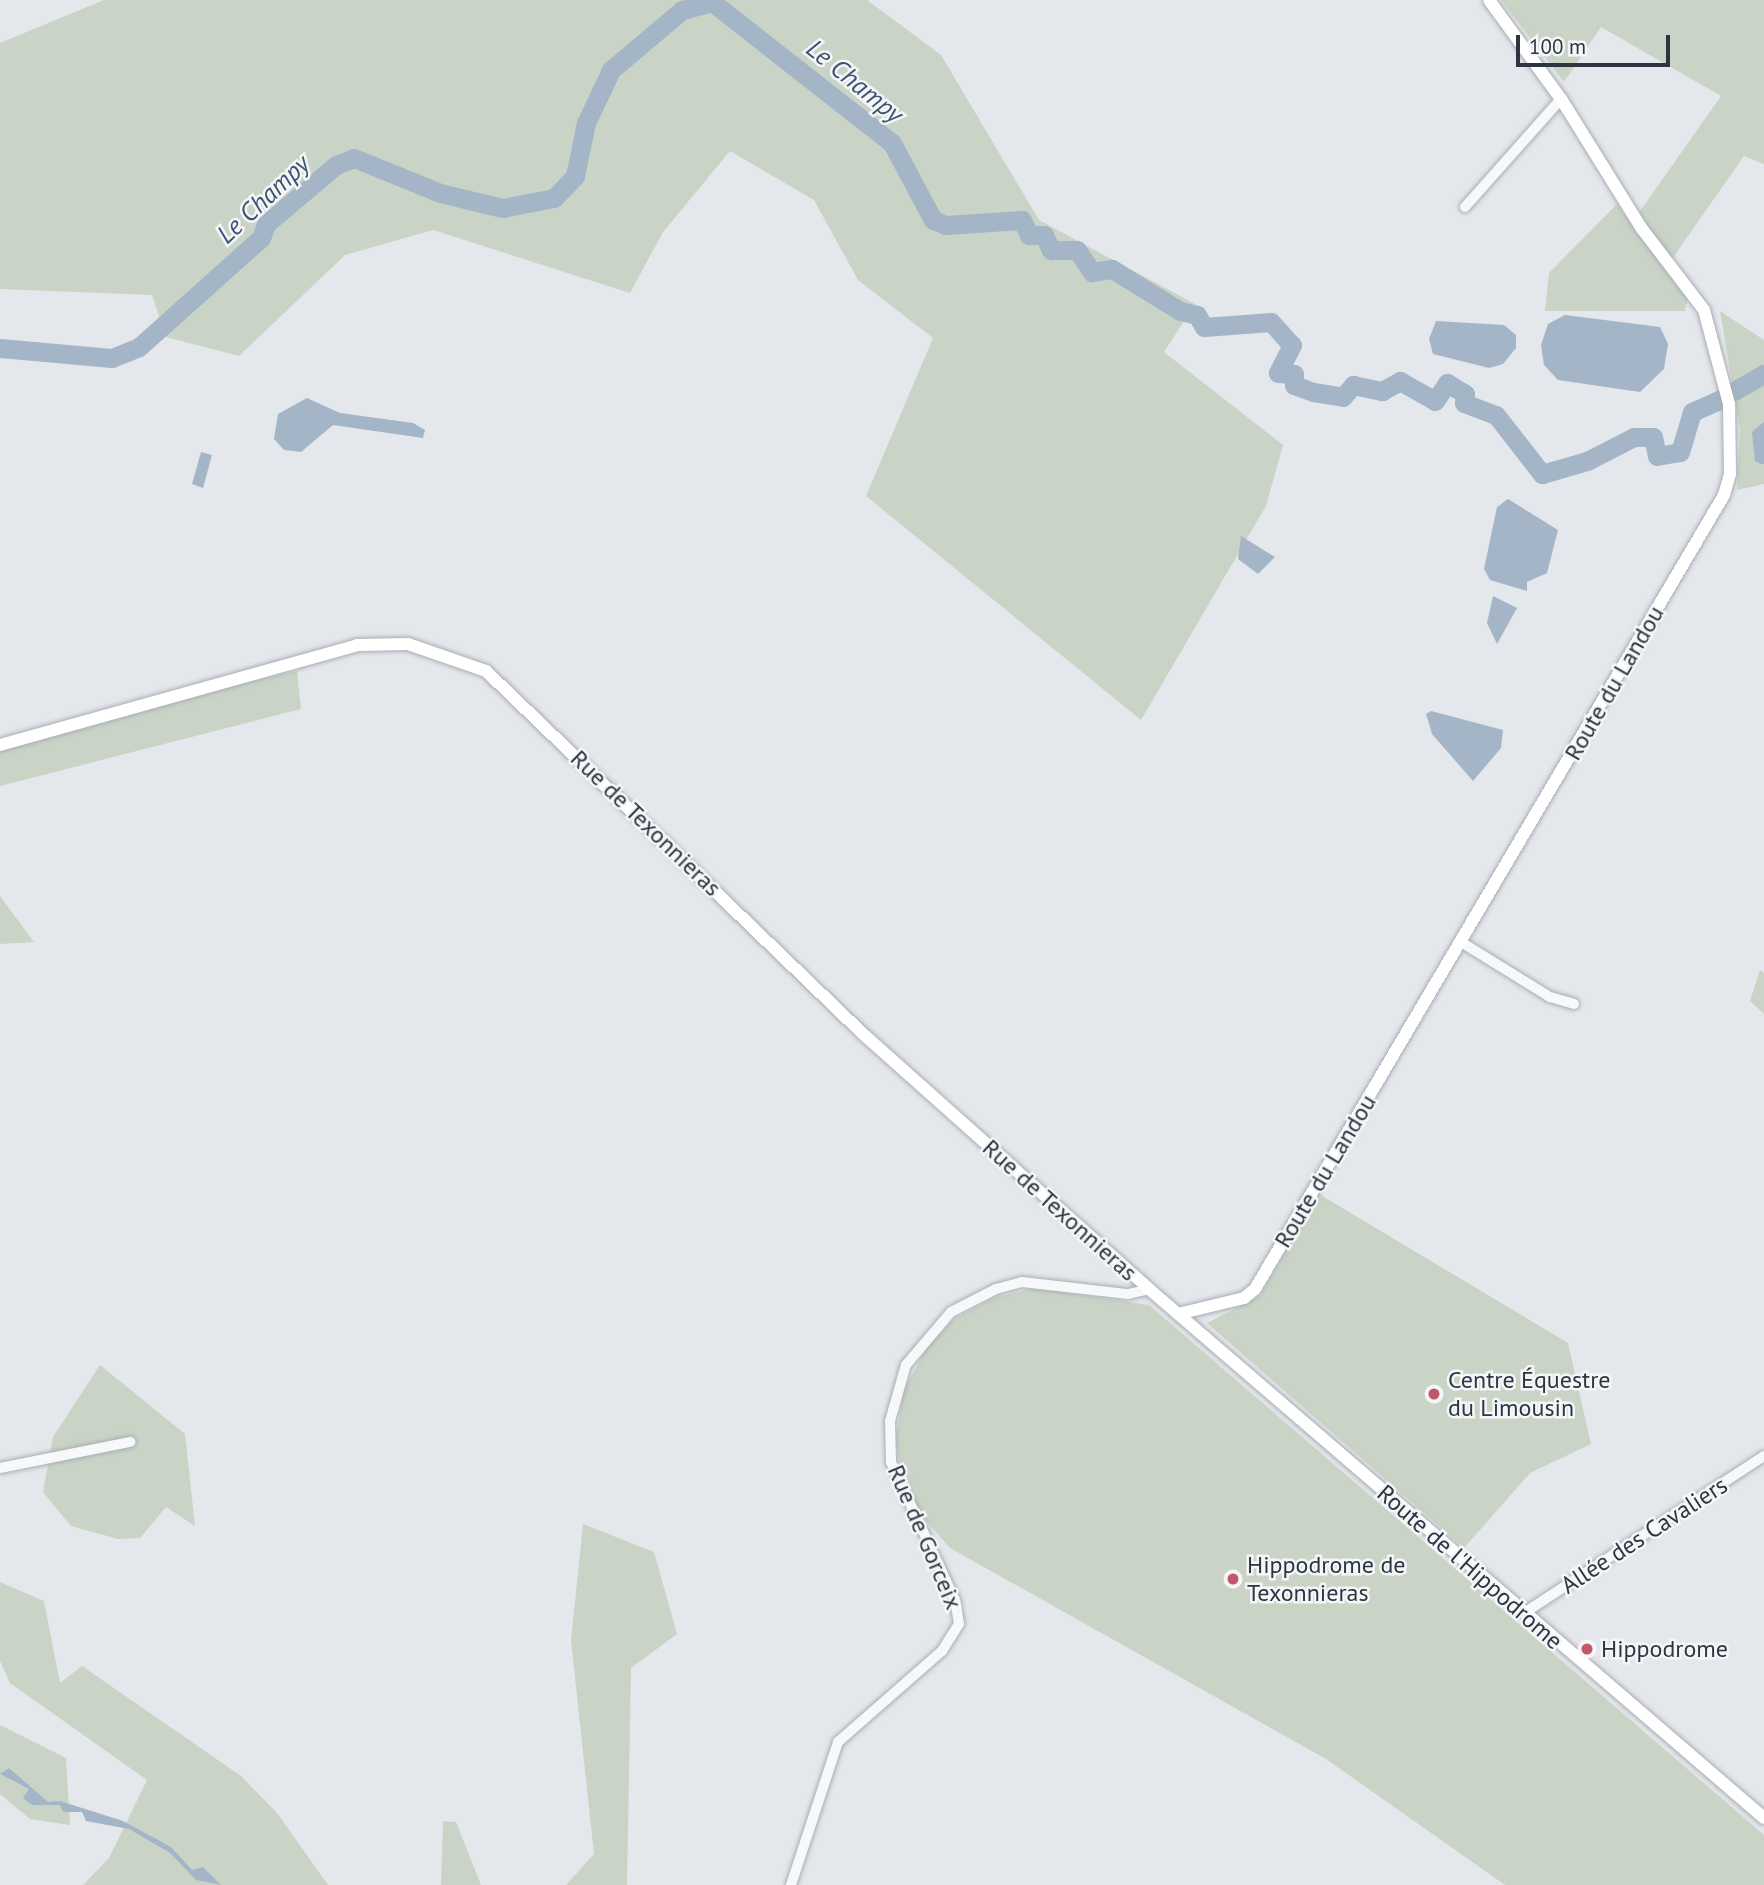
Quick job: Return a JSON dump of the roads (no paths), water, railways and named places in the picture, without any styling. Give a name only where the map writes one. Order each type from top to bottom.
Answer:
[{"type":"main road","name":"Route du Landou","points":[[1178,1314],[1244,1298],[1255,1289],[1724,495],[1730,474],[1729,404],[1704,310],[1642,229],[1561,99],[1489,0]]},
{"type":"main road","name":"Rue de Texonnieras","points":[[0,745],[357,645],[408,644],[458,658],[516,698],[862,1033],[1178,1314]]},
{"type":"main road","name":"Route de l'Hippodrome","points":[[1178,1314],[1764,1818]]},
{"type":"street","points":[[1465,206],[1561,99]]},
{"type":"street","points":[[1461,942],[1549,998],[1574,1004]]},
{"type":"street","name":"Rue de Gorceix","points":[[790,1885],[838,1742],[943,1651],[959,1625],[955,1600],[891,1462],[890,1422],[906,1365],[951,1312],[996,1289],[1023,1282],[1128,1294],[1149,1289]]},
{"type":"street","points":[[0,1468],[130,1442]]},
{"type":"street","name":"Allée des Cavaliers","points":[[1524,1613],[1764,1456]]},
{"type":"water","points":[[1565,315],[1660,327],[1668,344],[1664,369],[1640,392],[1558,380],[1544,365],[1541,345],[1548,324]]},
{"type":"water","points":[[1436,321],[1504,325],[1516,335],[1516,348],[1503,364],[1489,368],[1433,354],[1429,339]]},
{"type":"water","points":[[307,398],[340,413],[413,423],[425,430],[423,438],[333,425],[301,452],[284,450],[274,439],[278,414]]},
{"type":"water","points":[[1764,422],[1764,464],[1761,464],[1755,461],[1752,432]]},
{"type":"water","points":[[201,452],[212,455],[203,488],[192,484]]},
{"type":"water","points":[[1508,499],[1558,530],[1547,573],[1527,582],[1527,591],[1490,580],[1484,569],[1497,507]]},
{"type":"water","points":[[1241,536],[1275,557],[1258,574],[1238,559]]},
{"type":"water","points":[[1493,596],[1517,608],[1497,644],[1487,623]]},
{"type":"water","points":[[1431,711],[1503,730],[1501,748],[1473,781],[1432,734],[1426,714]]},
{"type":"water","points":[[9,1768],[48,1802],[60,1801],[123,1821],[171,1847],[192,1870],[203,1867],[221,1885],[196,1880],[170,1853],[129,1829],[86,1821],[82,1812],[63,1812],[60,1805],[32,1805],[23,1798],[29,1789],[0,1774]]},
{"type":"waterway","name":"Le Champy","points":[[0,348],[112,358],[139,347],[261,238],[266,224],[336,165],[354,158],[440,193],[502,208],[554,198],[575,176],[586,123],[611,70],[682,10],[712,2],[892,143],[933,220],[946,225],[1022,220],[1029,235],[1044,235],[1051,250],[1077,250],[1092,272],[1112,269],[1180,311],[1197,315],[1204,327],[1271,322],[1292,345],[1278,373],[1294,374],[1294,385],[1313,392],[1343,397],[1353,385],[1382,391],[1400,381],[1435,401],[1447,383],[1465,394],[1464,403],[1496,415],[1542,474],[1587,461],[1634,437],[1653,437],[1657,456],[1680,452],[1692,412],[1721,399]]},
{"type":"waterway","name":"Le Champy","points":[[1734,391],[1764,374]]},
{"type":"place","name":"Centre Équestre du Limousin","points":[[1434,1394]]},
{"type":"place","name":"Hippodrome de Texonnieras","points":[[1233,1579]]},
{"type":"place","name":"Hippodrome","points":[[1587,1649]]}]
